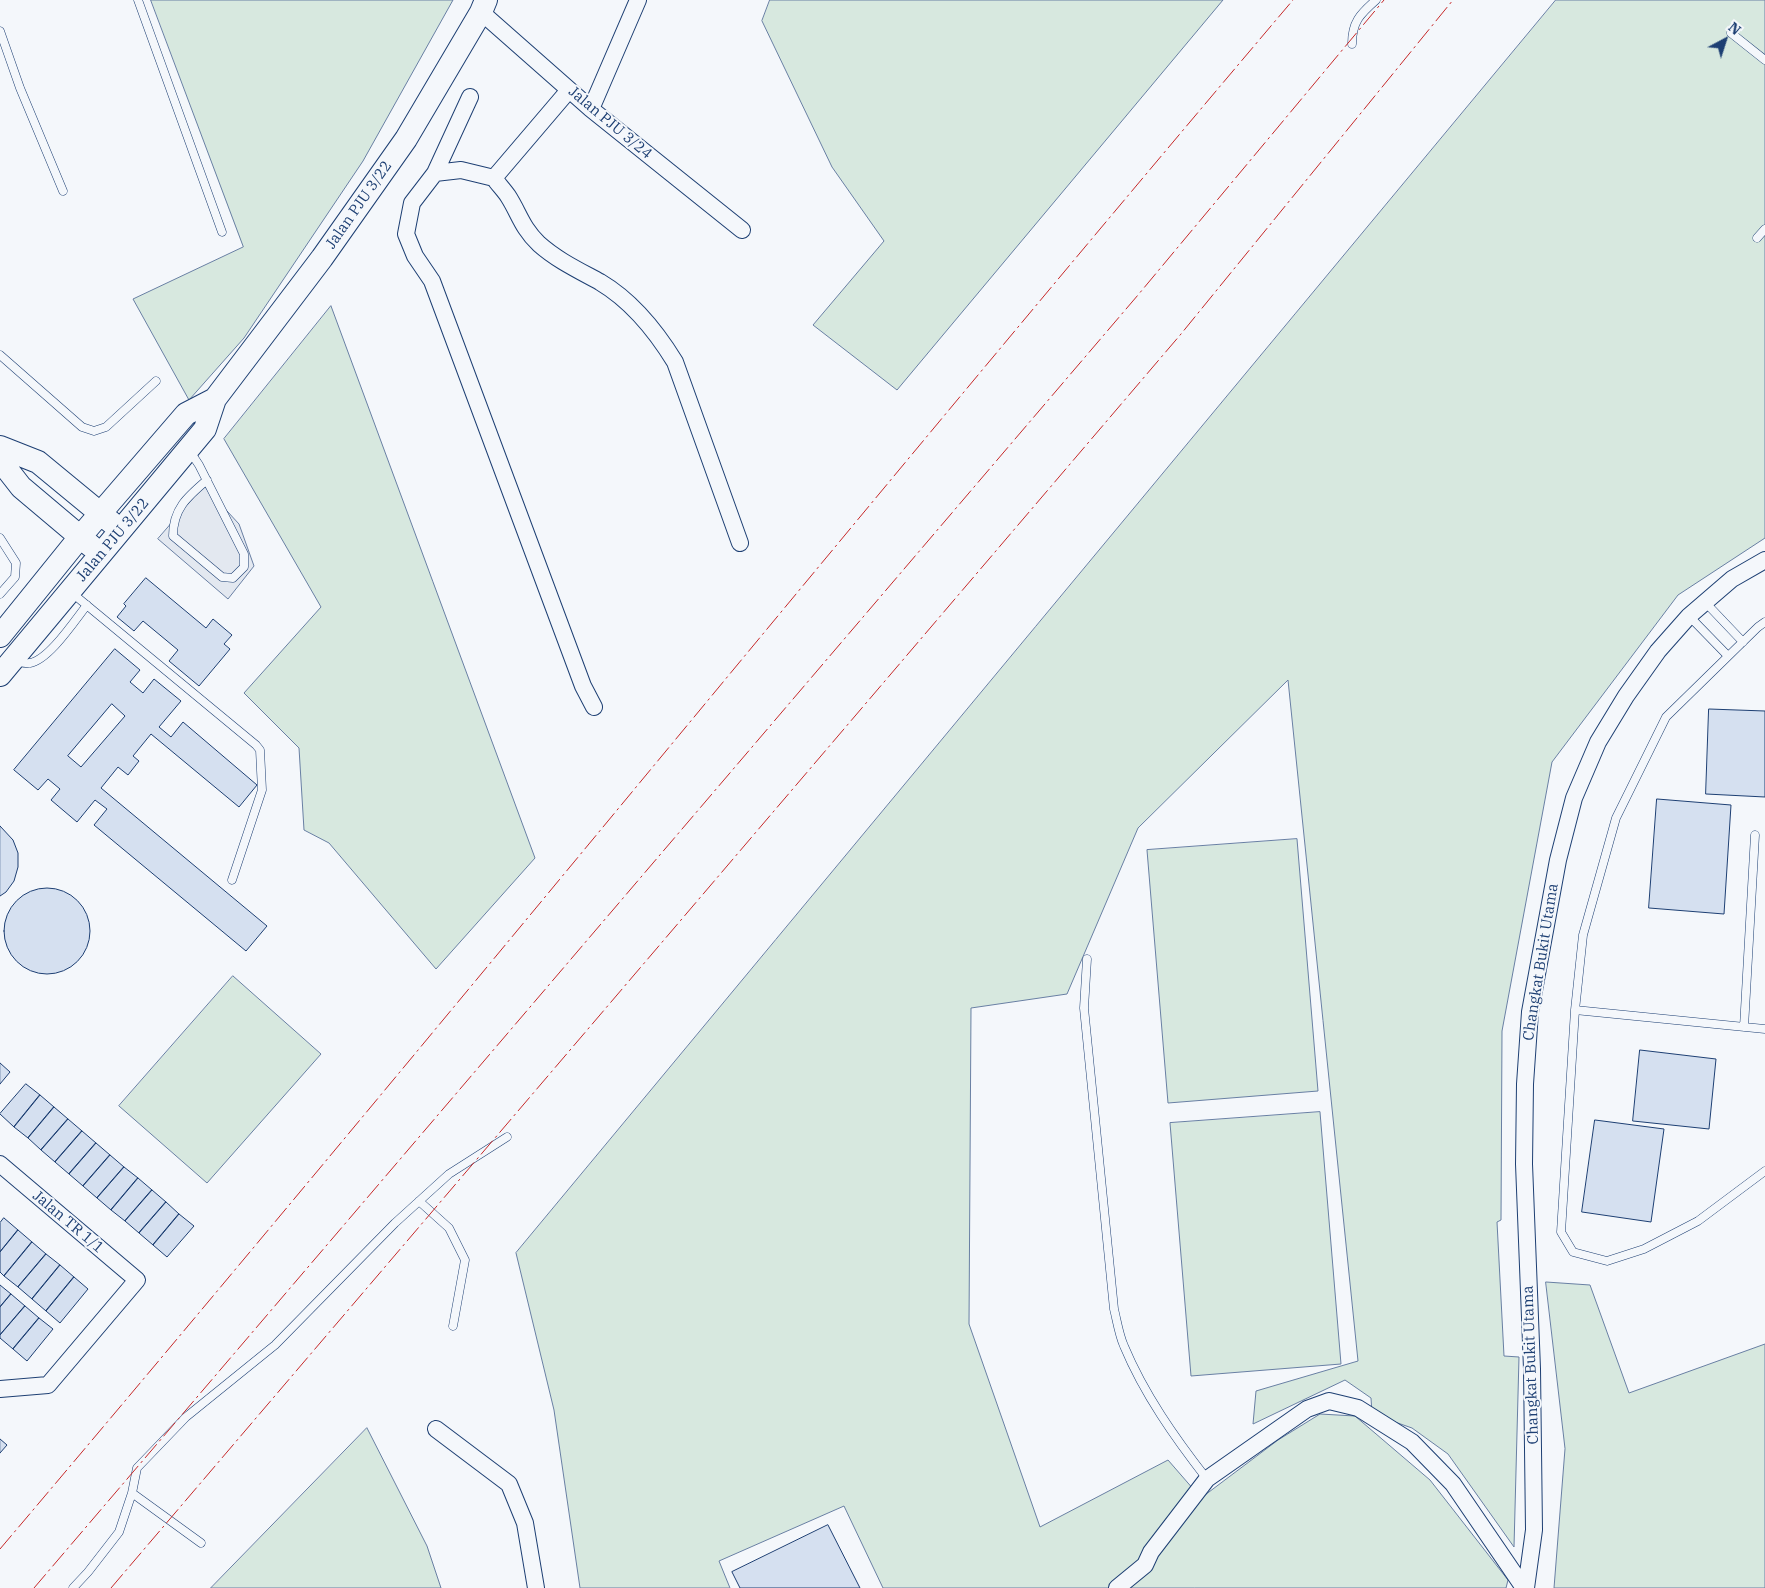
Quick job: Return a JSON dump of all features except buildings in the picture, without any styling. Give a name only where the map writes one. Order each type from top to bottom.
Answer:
[{"type":"street","points":[[591,109],[638,0]]},
{"type":"street","name":"Jalan PJU 3/24","points":[[484,6],[569,90],[742,230]]},
{"type":"street","name":"Jalan PJU 3/22","points":[[6,668],[78,598],[101,554],[204,429],[215,399],[322,258],[406,139],[484,6]]},
{"type":"street","points":[[494,178],[569,90]]},
{"type":"street","points":[[470,97],[435,174],[412,203],[406,234],[416,256],[432,281],[583,686],[594,707]]},
{"type":"street","points":[[435,174],[461,170],[494,178],[508,196],[520,222],[538,243],[566,264],[602,283],[631,305],[660,338],[675,362],[740,543]]},
{"type":"street","name":"Jalan PJU 3/22","points":[[0,636],[80,537],[186,414],[215,399]]},
{"type":"street","points":[[0,447],[38,462],[121,530]]},
{"type":"street","points":[[0,460],[22,487],[101,554]]},
{"type":"street","name":"Changkat Bukit Utama","points":[[1525,1588],[1534,1530],[1532,1369],[1524,1164],[1525,1084],[1530,1012],[1558,860],[1574,798],[1598,742],[1626,696],[1658,651],[1704,601],[1732,579],[1765,560]]},
{"type":"street","name":"Jalan TR 1/1","points":[[0,1164],[137,1280],[48,1385],[0,1389]]},
{"type":"street","points":[[1117,1588],[1145,1564],[1151,1552],[1207,1479],[1307,1409],[1329,1402],[1358,1408],[1412,1442],[1453,1484],[1525,1588]]},
{"type":"street","points":[[436,1429],[509,1484],[525,1523],[536,1588]]},
{"type":"lane","points":[[138,0],[222,232]]},
{"type":"lane","points":[[1352,44],[1352,29],[1366,8],[1376,0]]},
{"type":"lane","points":[[0,31],[20,88],[63,191]]},
{"type":"lane","points":[[1731,33],[1765,60]]},
{"type":"lane","points":[[1757,238],[1765,229]]},
{"type":"lane","points":[[0,355],[82,427],[94,431],[106,428],[156,381]]},
{"type":"lane","points":[[188,449],[206,480],[244,554],[244,567],[233,578],[222,577],[173,536],[173,522],[181,506],[192,492],[206,480]]},
{"type":"lane","points":[[0,538],[16,563],[15,577],[0,594]]},
{"type":"lane","points":[[78,598],[260,750],[262,790],[232,880]]},
{"type":"lane","points":[[1704,601],[1743,642]]},
{"type":"lane","points":[[1689,616],[1728,656]]},
{"type":"lane","points":[[1765,622],[1666,717],[1616,818],[1583,935],[1575,1010],[1561,1232],[1573,1252],[1608,1261],[1644,1249],[1698,1221],[1765,1171]]},
{"type":"lane","points":[[1744,1027],[1755,835]]},
{"type":"lane","points":[[1087,959],[1084,1008],[1114,1309],[1123,1345],[1150,1396],[1178,1442],[1207,1479]]},
{"type":"lane","points":[[1575,1010],[1765,1029]]},
{"type":"lane","points":[[73,1588],[119,1532],[132,1493],[137,1468],[186,1417],[274,1345],[394,1223],[449,1174],[507,1137]]},
{"type":"lane","points":[[420,1201],[449,1228],[465,1260],[453,1326]]},
{"type":"lane","points":[[132,1493],[201,1543]]},
{"type":"shaded area","points":[[151,0],[453,0],[363,161],[244,338],[189,400],[133,299],[243,247]]},
{"type":"shaded area","points":[[770,0],[1223,0],[897,390],[813,325],[884,241],[832,167],[762,21]]},
{"type":"shaded area","points":[[1556,0],[1765,0],[1765,538],[1678,595],[1552,762],[1502,1031],[1501,1220],[1497,1222],[1504,1356],[1519,1357],[1514,1547],[1448,1454],[1412,1428],[1372,1414],[1371,1398],[1345,1380],[1253,1424],[1256,1391],[1358,1361],[1288,680],[1138,828],[1067,994],[971,1008],[969,1324],[1040,1527],[1168,1460],[1201,1498],[1278,1440],[1320,1414],[1355,1416],[1430,1480],[1508,1580],[1506,1588],[883,1588],[844,1506],[719,1561],[730,1588],[580,1588],[554,1410],[516,1253]]},
{"type":"shaded area","points":[[331,306],[535,858],[436,969],[329,843],[304,830],[299,748],[244,693],[321,607],[224,439]]},
{"type":"shaded area","points":[[204,486],[239,524],[254,566],[228,599],[158,539]]},
{"type":"shaded area","points":[[1297,839],[1318,1091],[1168,1103],[1147,850]]},
{"type":"shaded area","points":[[233,976],[321,1054],[207,1183],[119,1106]]},
{"type":"shaded area","points":[[1320,1112],[1341,1364],[1191,1376],[1170,1123]]},
{"type":"shaded area","points":[[1546,1282],[1590,1285],[1629,1393],[1765,1344],[1765,1588],[1554,1588],[1565,1449]]},
{"type":"shaded area","points":[[367,1428],[427,1546],[441,1588],[211,1588]]},
{"type":"power","points":[[0,1549],[1293,0]]},
{"type":"power","points":[[34,1588],[1138,295],[1384,0]]},
{"type":"power","points":[[111,1588],[1181,334],[1453,0]]}]
